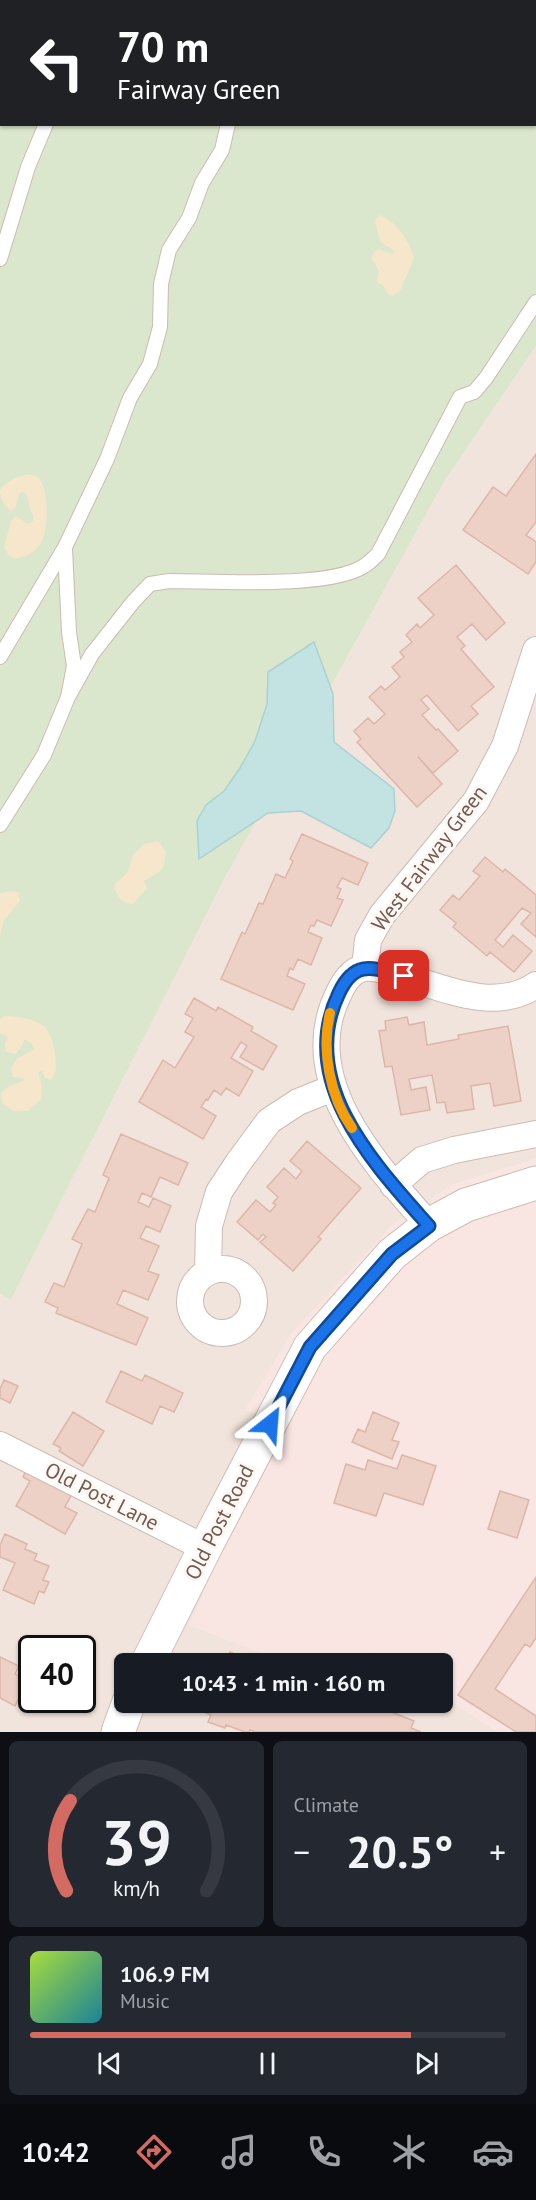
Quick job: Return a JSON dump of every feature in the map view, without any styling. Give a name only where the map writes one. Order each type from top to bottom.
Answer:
[{"type":"street","name":"West Fairway Green","points":[[365,968],[368,940],[382,915],[481,792],[505,746],[536,650]]},
{"type":"street","points":[[429,1226],[393,1185],[346,1119],[333,1088],[327,1050],[328,1021],[332,1007],[343,983],[356,970],[365,968],[378,969],[456,992],[489,998],[509,997],[536,985]]},
{"type":"street","points":[[208,1272],[209,1226],[219,1192],[238,1163],[269,1121],[298,1102],[333,1088]]},
{"type":"street","points":[[393,1185],[422,1160],[454,1150],[536,1134]]},
{"type":"street","name":"Old Post Road","points":[[152,1653],[310,1347],[392,1254],[429,1226],[466,1205],[536,1183]]},
{"type":"street","name":"Old Post Lane","points":[[0,1444],[205,1548]]},
{"type":"street","points":[[118,1732],[125,1713]]},
{"type":"lane","points":[[0,259],[28,167],[45,126]]},
{"type":"lane","points":[[0,657],[65,547],[106,459],[130,398],[150,364],[160,327],[161,284],[168,250],[189,218],[202,183],[222,150],[228,126]]},
{"type":"lane","points":[[0,825],[44,755],[68,697],[92,654],[150,584],[169,581],[312,580],[343,575],[364,567],[378,554],[460,397],[474,392],[486,378],[536,302]]},
{"type":"lane","points":[[65,547],[69,632],[74,666],[68,697]]},
{"type":"shaded area","points":[[536,346],[536,1159],[452,1185],[245,1410],[277,1420],[190,1625],[262,1653],[114,1653],[114,1713],[453,1713],[453,1703],[498,1732],[0,1732],[0,1294],[11,1298],[227,874],[444,482]]},
{"type":"shaded area","points":[[536,1159],[536,1732],[498,1732],[453,1703],[453,1653],[262,1653],[190,1625],[277,1421],[245,1410],[290,1335],[394,1223],[452,1185]]},
{"type":"green space","points":[[0,126],[536,126],[536,346],[444,482],[227,874],[11,1299],[0,1294]]},
{"type":"sand","points":[[379,215],[397,227],[409,245],[414,258],[400,291],[393,296],[378,283],[379,271],[372,259],[373,253],[378,249],[393,254],[395,251],[380,242],[375,221]]},
{"type":"sand","points":[[28,474],[37,477],[44,490],[47,510],[45,530],[43,539],[37,548],[16,559],[9,556],[4,547],[11,521],[16,516],[28,524],[33,521],[33,515],[25,492],[20,493],[15,508],[11,511],[3,502],[0,490],[12,480]]},
{"type":"sand","points":[[158,841],[166,852],[162,868],[144,881],[147,888],[133,904],[123,901],[118,896],[114,885],[128,872],[133,855],[144,844]]},
{"type":"sand","points":[[7,891],[18,892],[20,901],[4,920],[0,935],[0,894]]},
{"type":"sand","points":[[4,1016],[41,1024],[51,1038],[56,1070],[51,1080],[45,1078],[42,1071],[38,1072],[42,1087],[41,1099],[28,1111],[13,1111],[2,1103],[1,1093],[8,1087],[25,1080],[13,1077],[11,1068],[17,1059],[34,1049],[32,1044],[24,1039],[16,1054],[6,1052],[5,1044],[8,1037],[0,1033],[0,1019]]},
{"type":"water","points":[[314,642],[333,694],[334,742],[394,789],[395,811],[389,828],[371,848],[301,811],[268,813],[199,859],[197,821],[206,805],[224,791],[255,741],[267,704],[268,672]]},
{"type":"building","points":[[536,454],[536,522],[526,535],[536,542],[536,562],[528,574],[463,530],[493,487],[506,496]]},
{"type":"building","points":[[456,565],[505,623],[486,640],[472,624],[457,637],[465,646],[461,649],[494,687],[471,706],[478,714],[458,731],[427,695],[421,700],[429,709],[422,715],[458,751],[433,773],[418,757],[442,784],[417,807],[357,742],[361,739],[354,731],[368,718],[374,724],[385,714],[369,697],[381,686],[385,690],[400,677],[392,667],[404,657],[400,652],[412,642],[406,635],[417,624],[420,628],[434,615],[418,598]]},
{"type":"building","points":[[302,834],[368,863],[358,885],[342,878],[337,887],[341,889],[337,898],[343,900],[331,926],[317,920],[314,926],[311,925],[308,932],[322,938],[311,965],[298,959],[293,970],[290,968],[287,976],[305,984],[293,1010],[221,979],[242,932],[245,934],[259,903],[263,904],[276,874],[285,878],[293,861],[290,859]]},
{"type":"building","points":[[485,857],[503,872],[505,869],[536,895],[536,937],[521,924],[531,913],[522,908],[495,940],[503,947],[513,935],[532,951],[514,972],[490,952],[487,956],[453,927],[456,923],[440,910],[453,895],[459,900],[480,876],[473,871]]},
{"type":"building","points":[[194,998],[216,1011],[218,1007],[253,1027],[251,1031],[277,1046],[263,1070],[240,1057],[247,1046],[241,1042],[231,1058],[253,1071],[239,1096],[226,1088],[221,1095],[214,1090],[208,1100],[206,1099],[201,1107],[216,1116],[203,1139],[139,1102],[163,1060],[175,1068],[194,1037],[185,1032],[193,1018],[185,1014]]},
{"type":"building","points":[[407,1017],[409,1025],[424,1022],[427,1045],[459,1039],[458,1035],[508,1026],[521,1101],[494,1106],[490,1083],[471,1086],[474,1109],[447,1113],[445,1102],[437,1103],[432,1075],[409,1079],[411,1090],[426,1087],[430,1110],[401,1115],[392,1066],[385,1067],[379,1031],[386,1030],[385,1021]]},
{"type":"building","points":[[121,1134],[188,1163],[178,1185],[160,1177],[151,1197],[142,1193],[138,1202],[149,1207],[153,1198],[171,1206],[160,1232],[146,1226],[140,1238],[159,1246],[148,1271],[159,1275],[148,1300],[123,1290],[117,1304],[148,1318],[136,1345],[56,1313],[58,1308],[45,1302],[54,1283],[64,1287],[82,1244],[72,1239],[88,1209],[95,1212],[109,1178],[103,1175]]},
{"type":"building","points":[[307,1141],[361,1188],[318,1237],[321,1239],[293,1271],[260,1242],[266,1237],[263,1234],[258,1240],[237,1222],[256,1200],[270,1212],[276,1205],[273,1203],[278,1197],[267,1187],[284,1168],[296,1179],[302,1171],[290,1161]]},
{"type":"building","points":[[121,1371],[142,1381],[145,1375],[183,1393],[174,1412],[160,1406],[152,1424],[106,1402]]},
{"type":"building","points":[[4,1380],[18,1386],[10,1403],[0,1398],[0,1389]]},
{"type":"building","points":[[73,1412],[104,1431],[83,1466],[59,1451],[61,1448],[53,1444]]},
{"type":"building","points":[[373,1412],[399,1423],[392,1440],[399,1442],[392,1459],[352,1442],[358,1429],[365,1432]]},
{"type":"building","points":[[402,1455],[436,1466],[423,1505],[384,1493],[376,1516],[334,1503],[346,1464],[365,1470],[368,1460],[397,1469]]},
{"type":"building","points":[[28,1467],[73,1492],[65,1507],[77,1513],[65,1534],[16,1506],[30,1481],[23,1477]]},
{"type":"building","points":[[500,1491],[529,1500],[517,1538],[488,1529]]},
{"type":"building","points":[[5,1534],[27,1544],[25,1549],[37,1554],[34,1560],[49,1566],[43,1580],[49,1582],[44,1593],[39,1591],[34,1604],[3,1590],[15,1563],[0,1557],[0,1545]]},
{"type":"building","points":[[536,1577],[536,1638],[530,1647],[525,1644],[495,1689],[536,1716],[536,1732],[516,1732],[458,1695]]},
{"type":"building","points":[[0,1657],[18,1666],[15,1674],[18,1675],[18,1700],[15,1706],[0,1698]]},
{"type":"building","points":[[206,1713],[394,1713],[414,1721],[411,1728],[421,1732],[255,1732],[250,1730],[245,1732],[226,1725],[225,1728],[208,1722],[211,1715]]},
{"type":"slow traffic","points":[[330,1013],[327,1050],[333,1088],[352,1128]]},
{"type":"route","points":[[270,1424],[310,1347],[392,1254],[429,1226],[393,1185],[346,1119],[333,1088],[327,1050],[328,1021],[332,1007],[343,983],[356,970],[378,969],[404,976]]}]
